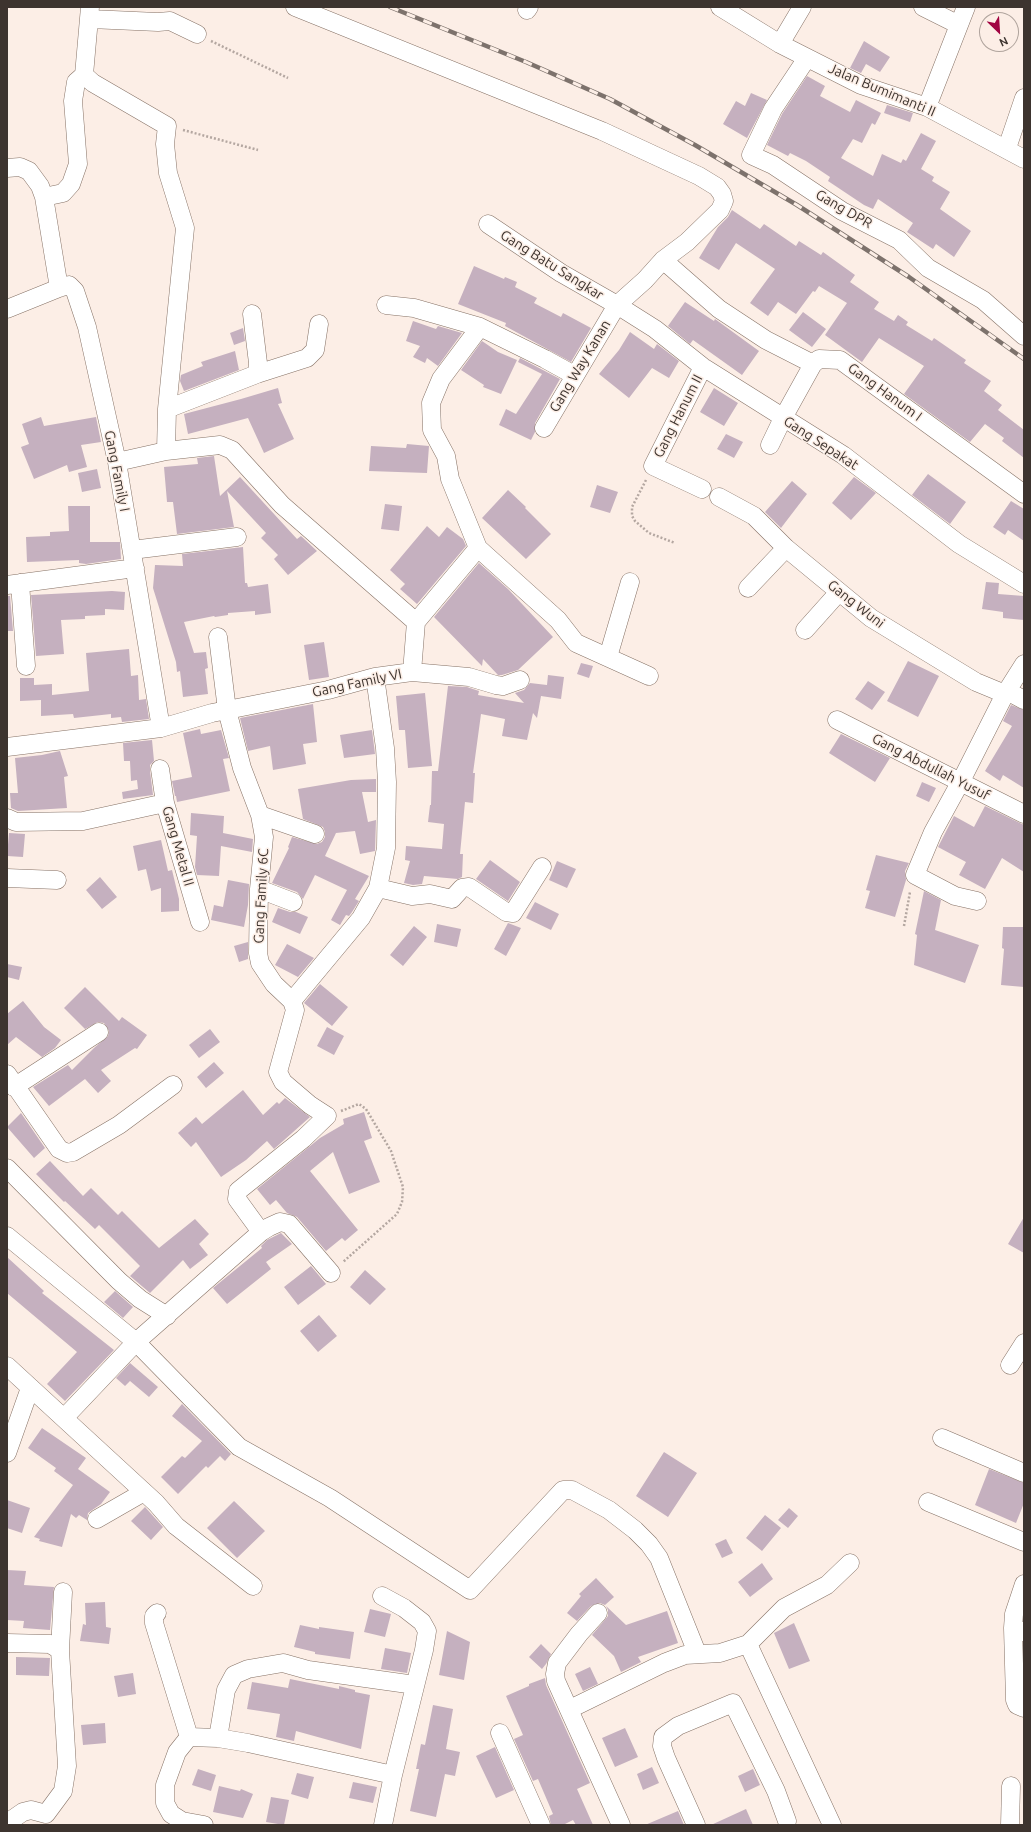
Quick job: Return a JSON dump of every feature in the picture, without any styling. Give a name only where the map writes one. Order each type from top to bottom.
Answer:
[{"type":"street","name":"Gang Way Kanan","points":[[295,7],[602,131],[699,176],[717,187],[722,194],[724,201],[720,210],[687,242],[663,260],[645,280],[617,304],[544,428]]},
{"type":"street","name":"Jalan Bumimanti II","points":[[720,7],[780,44],[807,58],[862,85],[927,107],[1007,148],[1024,159]]},
{"type":"street","points":[[780,44],[802,7]]},
{"type":"street","points":[[923,7],[959,25]]},
{"type":"street","points":[[927,107],[966,7]]},
{"type":"street","points":[[44,197],[62,193],[71,184],[78,164],[73,101],[76,82],[84,75],[90,13],[158,22],[173,14],[198,34]]},
{"type":"street","name":"Gang DPR","points":[[807,58],[773,109],[751,155],[773,165],[842,211],[899,240],[928,268],[983,300],[1024,336]]},
{"type":"street","points":[[84,75],[93,83],[167,126],[165,144],[168,173],[185,228],[167,409],[166,451]]},
{"type":"street","points":[[1007,148],[1024,98]]},
{"type":"street","points":[[7,168],[20,167],[29,170],[37,180],[44,197],[59,288],[7,309]]},
{"type":"street","name":"Gang Batu Sangkar","points":[[488,224],[561,273],[617,304]]},
{"type":"street","points":[[663,260],[719,309],[766,340],[813,364],[770,445]]},
{"type":"street","name":"Gang Family I","points":[[59,288],[69,285],[75,290],[87,327],[117,462],[161,728]]},
{"type":"street","name":"Gang Sepakat","points":[[617,304],[654,329],[703,367],[843,455],[959,544],[1024,584]]},
{"type":"street","points":[[386,305],[414,308],[480,327],[574,375]]},
{"type":"street","points":[[252,314],[258,363],[257,374]]},
{"type":"street","points":[[167,409],[257,374],[306,358],[314,350],[319,324]]},
{"type":"street","points":[[480,327],[441,379],[431,403],[432,430],[446,456],[450,479],[478,548],[558,620],[576,643],[592,652],[608,657],[649,676]]},
{"type":"street","name":"Gang Hanum I","points":[[813,364],[819,359],[840,360],[1024,494]]},
{"type":"street","name":"Gang Hanum II","points":[[653,466],[703,367]]},
{"type":"street","points":[[117,462],[166,451],[220,445],[232,450],[282,505],[416,622],[478,548]]},
{"type":"street","points":[[653,466],[702,489]]},
{"type":"street","name":"Gang Wuni","points":[[719,497],[754,516],[786,548],[871,618],[924,652],[976,682],[1024,700]]},
{"type":"street","points":[[132,550],[237,537]]},
{"type":"street","points":[[748,588],[786,548]]},
{"type":"street","points":[[26,666],[14,584],[135,568]]},
{"type":"street","points":[[608,657],[630,582]]},
{"type":"street","points":[[805,630],[839,592]]},
{"type":"street","name":"Gang Family VI","points":[[7,747],[161,728],[212,713],[328,690],[375,677],[412,672],[416,622]]},
{"type":"street","name":"Gang Family 6C","points":[[218,637],[227,710],[242,768],[260,815],[264,837],[259,889],[258,953],[260,963],[274,984],[292,1001]]},
{"type":"street","points":[[978,901],[955,896],[925,882],[915,875],[933,832],[1006,693],[1024,664]]},
{"type":"street","points":[[412,672],[469,677],[503,686],[520,680]]},
{"type":"street","points":[[261,1232],[237,1199],[238,1191],[303,1139],[327,1116],[310,1105],[283,1082],[278,1072],[295,1015],[292,1001],[361,918],[378,888],[386,848],[387,782],[385,748],[375,677]]},
{"type":"street","name":"Gang Abdullah Yusuf","points":[[837,720],[1024,814]]},
{"type":"street","name":"Gang Metal II","points":[[160,769],[165,803],[200,922]]},
{"type":"street","points":[[7,818],[16,822],[83,821],[165,803]]},
{"type":"street","points":[[260,815],[315,834]]},
{"type":"street","points":[[378,888],[412,896],[430,894],[452,899],[462,888],[469,887],[506,912],[513,913],[542,867]]},
{"type":"street","points":[[7,878],[57,880]]},
{"type":"street","points":[[259,889],[292,902]]},
{"type":"street","points":[[99,1032],[11,1080],[59,1149],[67,1153],[73,1152],[119,1125],[173,1085]]},
{"type":"street","points":[[7,1168],[119,1282],[140,1299],[167,1316]]},
{"type":"street","points":[[64,1418],[136,1342],[261,1232],[269,1227],[280,1222],[289,1224],[331,1273]]},
{"type":"street","points":[[7,1236],[136,1342],[239,1446],[330,1498],[470,1590],[563,1490],[572,1490],[582,1494],[609,1510],[635,1530],[649,1544],[659,1558],[697,1653]]},
{"type":"street","points":[[1010,1365],[1024,1343]]},
{"type":"street","points":[[7,1366],[156,1503],[176,1526],[253,1586]]},
{"type":"street","points":[[7,1453],[30,1388]]},
{"type":"street","points":[[942,1438],[1024,1473]]},
{"type":"street","points":[[97,1519],[144,1492]]},
{"type":"street","points":[[928,1502],[1024,1542]]},
{"type":"street","points":[[570,1709],[664,1663],[685,1655],[697,1653],[720,1653],[748,1644],[784,1608],[827,1584],[850,1563]]},
{"type":"street","points":[[1024,1584],[1014,1614],[1019,1630],[1015,1700],[1017,1705],[1024,1708]]},
{"type":"street","points":[[7,1823],[23,1812],[30,1810],[48,1820],[63,1791],[67,1766],[60,1650],[64,1592]]},
{"type":"street","points":[[382,1596],[404,1608],[422,1622],[426,1628],[424,1650],[393,1775],[383,1825]]},
{"type":"street","points":[[157,1613],[154,1616],[154,1623],[189,1737]]},
{"type":"street","points":[[598,1613],[579,1634],[557,1663],[555,1674],[556,1680],[620,1825]]},
{"type":"street","points":[[7,1643],[50,1644],[60,1650]]},
{"type":"street","points":[[748,1644],[832,1825]]},
{"type":"street","points":[[218,1738],[226,1690],[234,1675],[248,1669],[283,1663],[308,1670],[415,1685]]},
{"type":"street","points":[[696,1825],[666,1758],[662,1746],[663,1737],[678,1726],[733,1703],[776,1791],[787,1821]]},
{"type":"street","points":[[500,1733],[541,1825]]},
{"type":"street","points":[[189,1737],[218,1738],[256,1745],[393,1775]]},
{"type":"street","points":[[189,1737],[177,1752],[167,1778],[165,1785],[165,1803],[171,1814],[182,1821],[204,1825]]},
{"type":"street","points":[[1010,1825],[1012,1786]]},
{"type":"path","points":[[198,34],[288,78]]},
{"type":"path","points":[[167,126],[258,150]]},
{"type":"path","points":[[653,466],[632,507],[632,516],[635,521],[649,533],[675,543]]},
{"type":"path","points":[[904,926],[905,913],[915,875]]},
{"type":"path","points":[[327,1116],[359,1104],[366,1108],[391,1151],[403,1188],[402,1202],[397,1214],[331,1273]]},
{"type":"building","points":[[864,41],[890,57],[880,72],[866,64],[861,73],[850,68]]},
{"type":"building","points":[[807,76],[825,86],[820,96],[850,112],[856,100],[881,113],[875,125],[872,123],[862,143],[853,139],[841,158],[873,176],[882,154],[901,163],[903,159],[906,161],[921,133],[936,141],[921,169],[934,177],[932,181],[950,192],[940,209],[971,231],[954,257],[936,244],[933,249],[907,232],[913,223],[878,199],[873,209],[864,205],[828,181],[830,177],[806,161],[790,153],[788,156],[767,145],[782,114]]},
{"type":"building","points":[[751,93],[767,100],[747,138],[723,124],[736,101],[745,106]]},
{"type":"building","points":[[887,105],[913,113],[910,122],[884,113]]},
{"type":"building","points":[[732,210],[760,229],[764,224],[796,246],[799,241],[821,255],[823,252],[855,275],[850,282],[879,302],[874,309],[894,321],[898,315],[908,322],[906,325],[932,341],[934,338],[966,360],[964,363],[991,381],[984,391],[1002,405],[998,410],[1024,430],[1024,458],[1002,441],[1004,438],[985,424],[970,442],[904,394],[924,366],[879,338],[862,362],[825,335],[847,303],[819,286],[815,292],[813,291],[796,314],[778,302],[768,316],[750,303],[775,269],[736,243],[719,270],[699,258],[718,227],[728,217]]},
{"type":"building","points":[[474,266],[504,279],[505,277],[517,282],[515,287],[537,298],[534,303],[561,317],[563,313],[591,328],[571,362],[505,326],[506,323],[458,304]]},
{"type":"building","points":[[685,302],[714,321],[715,319],[759,351],[742,375],[693,340],[690,344],[668,326]]},
{"type":"building","points":[[803,312],[826,329],[812,347],[789,330]]},
{"type":"building","points":[[413,321],[436,329],[438,326],[462,333],[438,366],[427,358],[425,363],[413,357],[420,346],[406,341]]},
{"type":"building","points":[[243,328],[245,341],[234,345],[230,333]]},
{"type":"building","points":[[630,332],[654,349],[657,344],[679,361],[669,378],[652,368],[629,398],[599,374],[619,350]]},
{"type":"building","points":[[482,341],[498,352],[517,360],[501,394],[483,387],[484,385],[461,370]]},
{"type":"building","points":[[235,351],[239,370],[184,391],[180,381],[181,375],[203,366],[201,362]]},
{"type":"building","points":[[520,358],[560,379],[535,423],[535,432],[531,440],[499,425],[506,409],[516,414],[542,374],[518,362]]},
{"type":"building","points":[[278,388],[282,403],[278,404],[294,439],[264,453],[248,418],[188,434],[184,414]]},
{"type":"building","points":[[714,388],[738,403],[724,426],[700,412]]},
{"type":"building","points":[[41,417],[44,426],[96,417],[101,442],[81,445],[87,467],[69,472],[67,465],[34,479],[21,447],[29,444],[22,424]]},
{"type":"building","points":[[726,434],[743,442],[734,458],[717,449]]},
{"type":"building","points":[[407,444],[429,446],[427,473],[369,471],[371,446],[406,448]]},
{"type":"building","points":[[214,456],[220,496],[240,477],[297,539],[301,536],[317,551],[288,575],[274,559],[278,555],[261,538],[266,533],[227,491],[234,527],[177,534],[173,502],[167,502],[164,467],[198,464],[197,458]]},
{"type":"building","points":[[97,469],[101,488],[82,492],[78,473]]},
{"type":"building","points":[[928,474],[966,502],[950,524],[912,495]]},
{"type":"building","points":[[854,477],[876,493],[851,520],[832,503]]},
{"type":"building","points":[[792,481],[807,494],[781,528],[765,512]]},
{"type":"building","points":[[597,485],[618,492],[610,513],[590,507]]},
{"type":"building","points":[[508,490],[551,534],[526,559],[482,518]]},
{"type":"building","points":[[1011,501],[1024,509],[1024,541],[1008,530],[1005,535],[993,527]]},
{"type":"building","points":[[385,504],[402,506],[399,531],[381,529]]},
{"type":"building","points":[[68,506],[90,506],[90,542],[120,542],[121,559],[86,564],[79,563],[79,560],[27,562],[26,537],[50,536],[50,532],[69,531]]},
{"type":"building","points":[[427,526],[439,537],[447,527],[463,539],[466,546],[417,604],[400,589],[405,584],[390,570]]},
{"type":"building","points":[[243,547],[245,583],[247,583],[248,587],[268,584],[271,613],[255,615],[255,611],[228,613],[228,615],[214,616],[184,622],[194,653],[206,652],[208,668],[205,669],[208,694],[183,697],[180,671],[177,672],[176,662],[153,588],[155,565],[183,566],[182,554]]},
{"type":"building","points":[[479,563],[508,589],[553,637],[518,670],[502,675],[498,675],[483,659],[482,666],[434,617]]},
{"type":"building","points":[[986,582],[999,583],[998,594],[1024,596],[1024,620],[1003,618],[1003,612],[982,609]]},
{"type":"building","points":[[112,591],[125,592],[124,610],[105,609],[105,615],[85,616],[85,619],[61,620],[64,654],[36,656],[31,595]]},
{"type":"building","points":[[7,596],[10,596],[13,631],[7,631]]},
{"type":"building","points":[[324,642],[329,677],[309,680],[304,645]]},
{"type":"building","points":[[129,649],[131,676],[138,675],[139,700],[146,699],[149,719],[122,722],[121,717],[111,718],[111,714],[74,718],[73,714],[41,716],[41,700],[20,701],[20,678],[34,678],[34,685],[52,684],[52,695],[89,691],[86,653]]},
{"type":"building","points":[[908,661],[939,676],[918,717],[887,701]]},
{"type":"building","points":[[581,663],[593,666],[589,678],[577,674]]},
{"type":"building","points":[[548,675],[564,677],[561,699],[541,696],[537,718],[533,713],[527,740],[502,736],[505,719],[481,714],[473,773],[475,773],[473,803],[465,802],[460,854],[463,854],[462,877],[458,879],[424,876],[422,884],[413,885],[404,883],[410,861],[405,860],[406,846],[442,849],[444,824],[428,822],[431,805],[432,771],[438,771],[448,686],[467,687],[479,691],[478,695],[524,703],[515,693],[524,690],[530,683],[547,685]]},
{"type":"building","points":[[868,681],[885,692],[872,710],[855,699]]},
{"type":"building","points":[[425,693],[432,766],[408,768],[405,730],[399,730],[396,696]]},
{"type":"building","points":[[313,704],[317,742],[303,744],[306,764],[273,770],[270,746],[248,751],[240,718]]},
{"type":"building","points":[[1011,705],[1024,710],[1024,788],[1003,775],[1000,781],[985,771],[1012,726],[1003,721]]},
{"type":"building","points":[[200,729],[201,734],[221,730],[229,758],[223,759],[230,791],[177,802],[172,781],[192,777],[183,733]]},
{"type":"building","points":[[372,730],[375,754],[344,758],[340,735]]},
{"type":"building","points":[[841,734],[890,758],[875,782],[829,753]]},
{"type":"building","points":[[152,740],[154,761],[150,765],[150,771],[153,795],[123,799],[122,792],[138,789],[137,780],[131,781],[130,761],[124,761],[123,743]]},
{"type":"building","points":[[60,751],[68,776],[64,777],[67,808],[18,811],[11,808],[10,793],[18,793],[15,758]]},
{"type":"building","points":[[376,779],[376,792],[362,792],[368,822],[376,820],[375,851],[360,854],[355,831],[336,833],[325,856],[369,876],[355,899],[359,901],[349,916],[346,915],[340,925],[331,920],[347,890],[315,875],[303,899],[297,892],[272,883],[289,848],[288,847],[292,837],[317,844],[322,842],[325,837],[323,827],[303,819],[298,789],[351,780]]},
{"type":"building","points":[[922,782],[936,788],[929,802],[916,796]]},
{"type":"building","points":[[985,806],[1024,825],[1024,872],[1002,858],[985,889],[959,875],[966,862],[938,847],[954,816],[974,827]]},
{"type":"building","points":[[191,813],[224,816],[223,833],[253,839],[252,852],[221,846],[219,876],[197,875],[195,867],[197,836],[190,835]]},
{"type":"building","points":[[9,833],[25,834],[23,857],[7,856]]},
{"type":"building","points":[[161,840],[168,871],[172,870],[179,899],[179,911],[161,912],[161,888],[151,891],[146,869],[138,871],[133,846]]},
{"type":"building","points":[[876,855],[909,863],[905,871],[906,880],[895,917],[865,908],[870,891],[866,890]]},
{"type":"building","points":[[490,860],[520,882],[508,901],[476,879]]},
{"type":"building","points":[[557,861],[576,869],[567,888],[549,880]]},
{"type":"building","points":[[100,877],[117,897],[102,909],[86,890]]},
{"type":"building","points":[[228,880],[249,884],[248,905],[244,927],[211,920],[214,905],[223,907]]},
{"type":"building","points":[[924,891],[941,900],[935,930],[979,945],[965,983],[914,965],[917,935],[915,934]]},
{"type":"building","points":[[535,902],[559,914],[551,930],[526,918]]},
{"type":"building","points":[[278,908],[290,912],[296,912],[308,917],[300,934],[272,922]]},
{"type":"building","points":[[508,923],[521,928],[506,956],[494,949]]},
{"type":"building","points":[[437,924],[461,929],[457,947],[434,942]]},
{"type":"building","points":[[414,926],[427,937],[403,966],[390,955]]},
{"type":"building","points":[[1003,927],[1024,927],[1024,987],[1001,985],[1004,949],[1002,948]]},
{"type":"building","points":[[248,942],[248,959],[239,962],[234,946]]},
{"type":"building","points":[[287,944],[314,958],[298,977],[275,965]]},
{"type":"building","points":[[7,964],[22,967],[19,980],[7,977]]},
{"type":"building","points":[[320,984],[348,1007],[332,1026],[304,1003]]},
{"type":"building","points":[[85,987],[119,1021],[122,1017],[147,1035],[137,1049],[135,1048],[101,1070],[111,1081],[98,1093],[85,1079],[49,1106],[33,1087],[68,1065],[72,1070],[108,1036],[109,1031],[104,1023],[98,1022],[85,1029],[64,1008]]},
{"type":"building","points":[[23,1001],[44,1027],[61,1040],[55,1048],[42,1057],[16,1037],[7,1045],[7,1014]]},
{"type":"building","points":[[327,1027],[344,1036],[334,1055],[317,1046]]},
{"type":"building","points":[[210,1029],[220,1042],[199,1058],[189,1045]]},
{"type":"building","points":[[214,1062],[224,1073],[206,1088],[197,1077]]},
{"type":"building","points":[[243,1090],[263,1115],[277,1102],[279,1104],[285,1098],[310,1117],[274,1149],[267,1141],[246,1160],[221,1177],[196,1142],[191,1147],[178,1133],[196,1117],[202,1124]]},
{"type":"building","points":[[364,1112],[372,1138],[364,1141],[380,1182],[349,1194],[333,1152],[310,1171],[358,1230],[345,1241],[342,1238],[326,1251],[297,1217],[287,1213],[276,1200],[270,1205],[257,1189],[320,1138],[344,1124],[343,1119]]},
{"type":"building","points":[[21,1113],[45,1148],[34,1158],[7,1127]]},
{"type":"building","points":[[50,1161],[83,1196],[91,1188],[118,1215],[122,1211],[159,1248],[195,1219],[209,1234],[199,1244],[208,1255],[190,1269],[183,1260],[150,1293],[130,1276],[140,1266],[99,1225],[95,1229],[65,1201],[64,1202],[36,1174]]},
{"type":"building","points":[[1024,1217],[1024,1253],[1008,1244]]},
{"type":"building","points":[[281,1233],[292,1244],[266,1262],[271,1269],[227,1304],[213,1288],[262,1248],[261,1246],[267,1240]]},
{"type":"building","points":[[7,1257],[44,1291],[42,1293],[114,1350],[65,1401],[47,1384],[77,1352],[7,1293]]},
{"type":"building","points":[[311,1266],[326,1284],[298,1305],[284,1287]]},
{"type":"building","points":[[365,1270],[386,1289],[370,1305],[350,1287]]},
{"type":"building","points":[[115,1291],[133,1307],[123,1318],[104,1302]]},
{"type":"building","points":[[319,1315],[337,1336],[318,1352],[300,1331]]},
{"type":"building","points":[[130,1363],[158,1387],[149,1397],[130,1381],[125,1386],[116,1378]]},
{"type":"building","points":[[182,1404],[231,1454],[225,1461],[220,1456],[208,1468],[206,1466],[178,1494],[161,1477],[182,1456],[185,1458],[202,1441],[172,1416]]},
{"type":"building","points":[[42,1428],[86,1458],[78,1469],[110,1492],[101,1504],[88,1513],[87,1520],[79,1515],[76,1518],[71,1514],[62,1547],[39,1541],[40,1539],[34,1537],[73,1485],[54,1471],[56,1468],[28,1448]]},
{"type":"building","points":[[664,1452],[697,1473],[668,1517],[636,1496]]},
{"type":"building","points":[[989,1469],[1024,1483],[1024,1503],[1016,1523],[975,1505]]},
{"type":"building","points":[[7,1500],[30,1508],[22,1533],[7,1528]]},
{"type":"building","points":[[234,1501],[265,1531],[237,1558],[207,1528]]},
{"type":"building","points":[[145,1507],[163,1527],[151,1540],[131,1521]]},
{"type":"building","points":[[789,1508],[798,1516],[788,1528],[778,1520]]},
{"type":"building","points":[[765,1515],[781,1528],[762,1551],[746,1538]]},
{"type":"building","points":[[726,1539],[733,1553],[722,1558],[715,1544]]},
{"type":"building","points":[[762,1563],[773,1579],[750,1597],[738,1582]]},
{"type":"building","points":[[7,1570],[26,1571],[24,1585],[54,1587],[50,1630],[23,1628],[24,1621],[7,1620]]},
{"type":"building","points":[[596,1578],[614,1597],[605,1605],[600,1603],[591,1606],[577,1621],[567,1613],[581,1596],[579,1594]]},
{"type":"building","points":[[105,1602],[106,1627],[111,1628],[109,1644],[80,1641],[83,1624],[86,1625],[85,1603]]},
{"type":"building","points":[[606,1606],[626,1625],[667,1611],[678,1643],[638,1657],[641,1662],[621,1672],[614,1656],[592,1635],[608,1616]]},
{"type":"building","points":[[370,1609],[391,1614],[385,1637],[364,1632]]},
{"type":"building","points":[[794,1623],[810,1661],[789,1669],[774,1633]]},
{"type":"building","points":[[300,1625],[319,1629],[319,1627],[354,1632],[350,1659],[315,1654],[315,1652],[294,1647]]},
{"type":"building","points":[[447,1631],[470,1642],[464,1680],[439,1675]]},
{"type":"building","points":[[541,1644],[551,1654],[542,1669],[529,1657]]},
{"type":"building","points":[[385,1648],[411,1653],[407,1673],[381,1669]]},
{"type":"building","points":[[16,1657],[50,1658],[49,1676],[16,1675]]},
{"type":"building","points":[[590,1667],[598,1684],[583,1691],[575,1674]]},
{"type":"building","points":[[133,1673],[136,1694],[118,1697],[114,1676]]},
{"type":"building","points":[[545,1678],[546,1685],[590,1783],[577,1789],[593,1825],[576,1825],[573,1820],[563,1825],[551,1825],[549,1816],[553,1814],[538,1779],[533,1781],[514,1739],[523,1735],[506,1696],[529,1686],[529,1684]]},
{"type":"building","points":[[290,1679],[339,1689],[339,1686],[355,1690],[355,1692],[370,1695],[361,1749],[296,1731],[294,1741],[276,1737],[280,1714],[247,1709],[252,1682],[288,1688]]},
{"type":"building","points":[[433,1705],[453,1709],[446,1749],[460,1752],[455,1776],[445,1774],[436,1817],[410,1811],[419,1769],[416,1769],[421,1744],[425,1745]]},
{"type":"building","points":[[105,1723],[106,1743],[83,1745],[81,1725]]},
{"type":"building","points":[[625,1728],[638,1757],[615,1767],[602,1738]]},
{"type":"building","points":[[495,1747],[514,1790],[496,1798],[476,1756]]},
{"type":"building","points":[[652,1767],[659,1783],[643,1790],[637,1774]]},
{"type":"building","points":[[198,1769],[216,1775],[211,1791],[192,1785]]},
{"type":"building","points":[[753,1769],[760,1785],[745,1792],[738,1776]]},
{"type":"building","points":[[297,1773],[314,1777],[308,1799],[291,1794]]},
{"type":"building","points":[[353,1782],[377,1787],[373,1803],[349,1798]]},
{"type":"building","points":[[219,1786],[240,1791],[241,1789],[253,1794],[243,1818],[213,1812]]},
{"type":"building","points":[[271,1797],[289,1800],[284,1825],[266,1822]]},
{"type":"building","points":[[746,1809],[753,1825],[711,1825]]},
{"type":"building","points":[[678,1811],[684,1825],[645,1825]]},
{"type":"railway","points":[[390,7],[526,62],[610,99],[695,145],[797,205],[909,277],[1024,359]]}]
